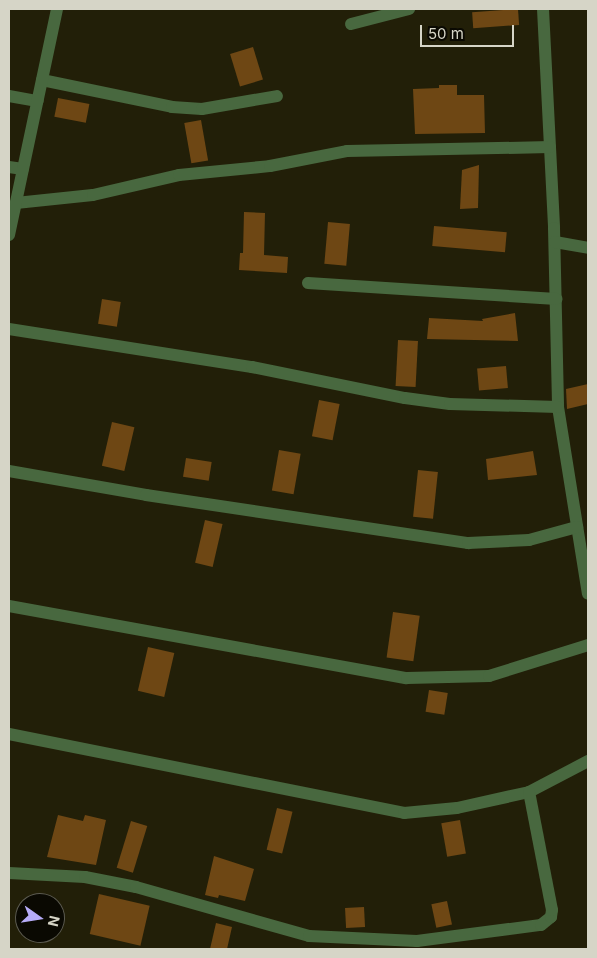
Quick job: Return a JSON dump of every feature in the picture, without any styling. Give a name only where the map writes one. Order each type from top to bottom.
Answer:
[{"type":"street","points":[[9,235],[58,9]]},
{"type":"street","points":[[351,24],[408,9]]},
{"type":"street","points":[[543,9],[554,242],[558,407],[588,594]]},
{"type":"street","points":[[42,80],[172,107],[202,109],[277,96]]},
{"type":"street","points":[[9,96],[38,101]]},
{"type":"street","points":[[16,202],[93,195],[179,174],[270,166],[347,151],[550,147]]},
{"type":"street","points":[[9,167],[23,168]]},
{"type":"street","points":[[554,242],[588,248]]},
{"type":"street","points":[[308,283],[556,298]]},
{"type":"street","points":[[9,329],[252,367],[405,398],[450,404],[558,407]]},
{"type":"street","points":[[9,471],[146,495],[468,543],[529,540],[577,527]]},
{"type":"street","points":[[9,606],[407,678],[489,676],[588,645]]},
{"type":"street","points":[[9,734],[404,813],[457,808],[529,792],[588,761]]},
{"type":"street","points":[[9,873],[85,877],[136,887],[309,936],[417,941],[541,925],[551,918],[552,910],[529,792]]},
{"type":"building","points":[[518,9],[519,25],[473,28],[472,12]]},
{"type":"building","points":[[253,47],[263,80],[240,87],[230,54]]},
{"type":"building","points":[[439,85],[457,85],[457,95],[484,95],[485,133],[415,134],[413,89],[439,88]]},
{"type":"building","points":[[58,98],[89,104],[86,123],[54,117]]},
{"type":"building","points":[[201,120],[208,160],[191,163],[184,123]]},
{"type":"building","points":[[479,165],[478,208],[460,209],[462,170]]},
{"type":"building","points":[[244,212],[265,213],[264,255],[288,257],[287,273],[239,270],[240,253],[243,253]]},
{"type":"building","points":[[328,222],[350,224],[346,266],[324,264]]},
{"type":"building","points":[[434,226],[507,232],[505,252],[432,246]]},
{"type":"building","points":[[102,299],[121,302],[117,327],[98,324]]},
{"type":"building","points":[[515,313],[518,341],[427,339],[429,318],[483,321],[482,319]]},
{"type":"building","points":[[398,340],[418,341],[416,387],[396,386]]},
{"type":"building","points":[[506,366],[508,388],[479,390],[477,369]]},
{"type":"building","points":[[588,384],[588,404],[567,409],[566,389]]},
{"type":"building","points":[[319,400],[340,404],[333,440],[312,436]]},
{"type":"building","points":[[112,422],[134,427],[124,471],[102,466]]},
{"type":"building","points":[[279,450],[301,454],[294,494],[272,490]]},
{"type":"building","points":[[533,451],[537,475],[488,480],[486,459]]},
{"type":"building","points":[[186,458],[212,462],[209,481],[183,477]]},
{"type":"building","points":[[418,470],[438,472],[433,519],[413,517]]},
{"type":"building","points":[[205,520],[223,524],[213,567],[195,563]]},
{"type":"building","points":[[393,612],[420,616],[413,661],[387,658]]},
{"type":"building","points":[[148,647],[174,653],[164,697],[138,691]]},
{"type":"building","points":[[429,690],[448,693],[444,715],[426,712]]},
{"type":"building","points":[[277,808],[293,812],[282,854],[267,850]]},
{"type":"building","points":[[58,815],[83,821],[85,815],[106,820],[96,865],[47,857]]},
{"type":"building","points":[[460,820],[466,853],[447,857],[441,823]]},
{"type":"building","points":[[131,821],[147,826],[133,873],[117,868]]},
{"type":"building","points":[[214,856],[254,869],[245,901],[219,895],[218,898],[205,895]]},
{"type":"building","points":[[99,894],[150,906],[140,946],[90,934]]},
{"type":"building","points":[[447,901],[452,924],[436,928],[431,904]]},
{"type":"building","points":[[364,907],[365,927],[346,928],[345,908]]},
{"type":"building","points":[[216,923],[232,927],[227,949],[210,949]]}]
